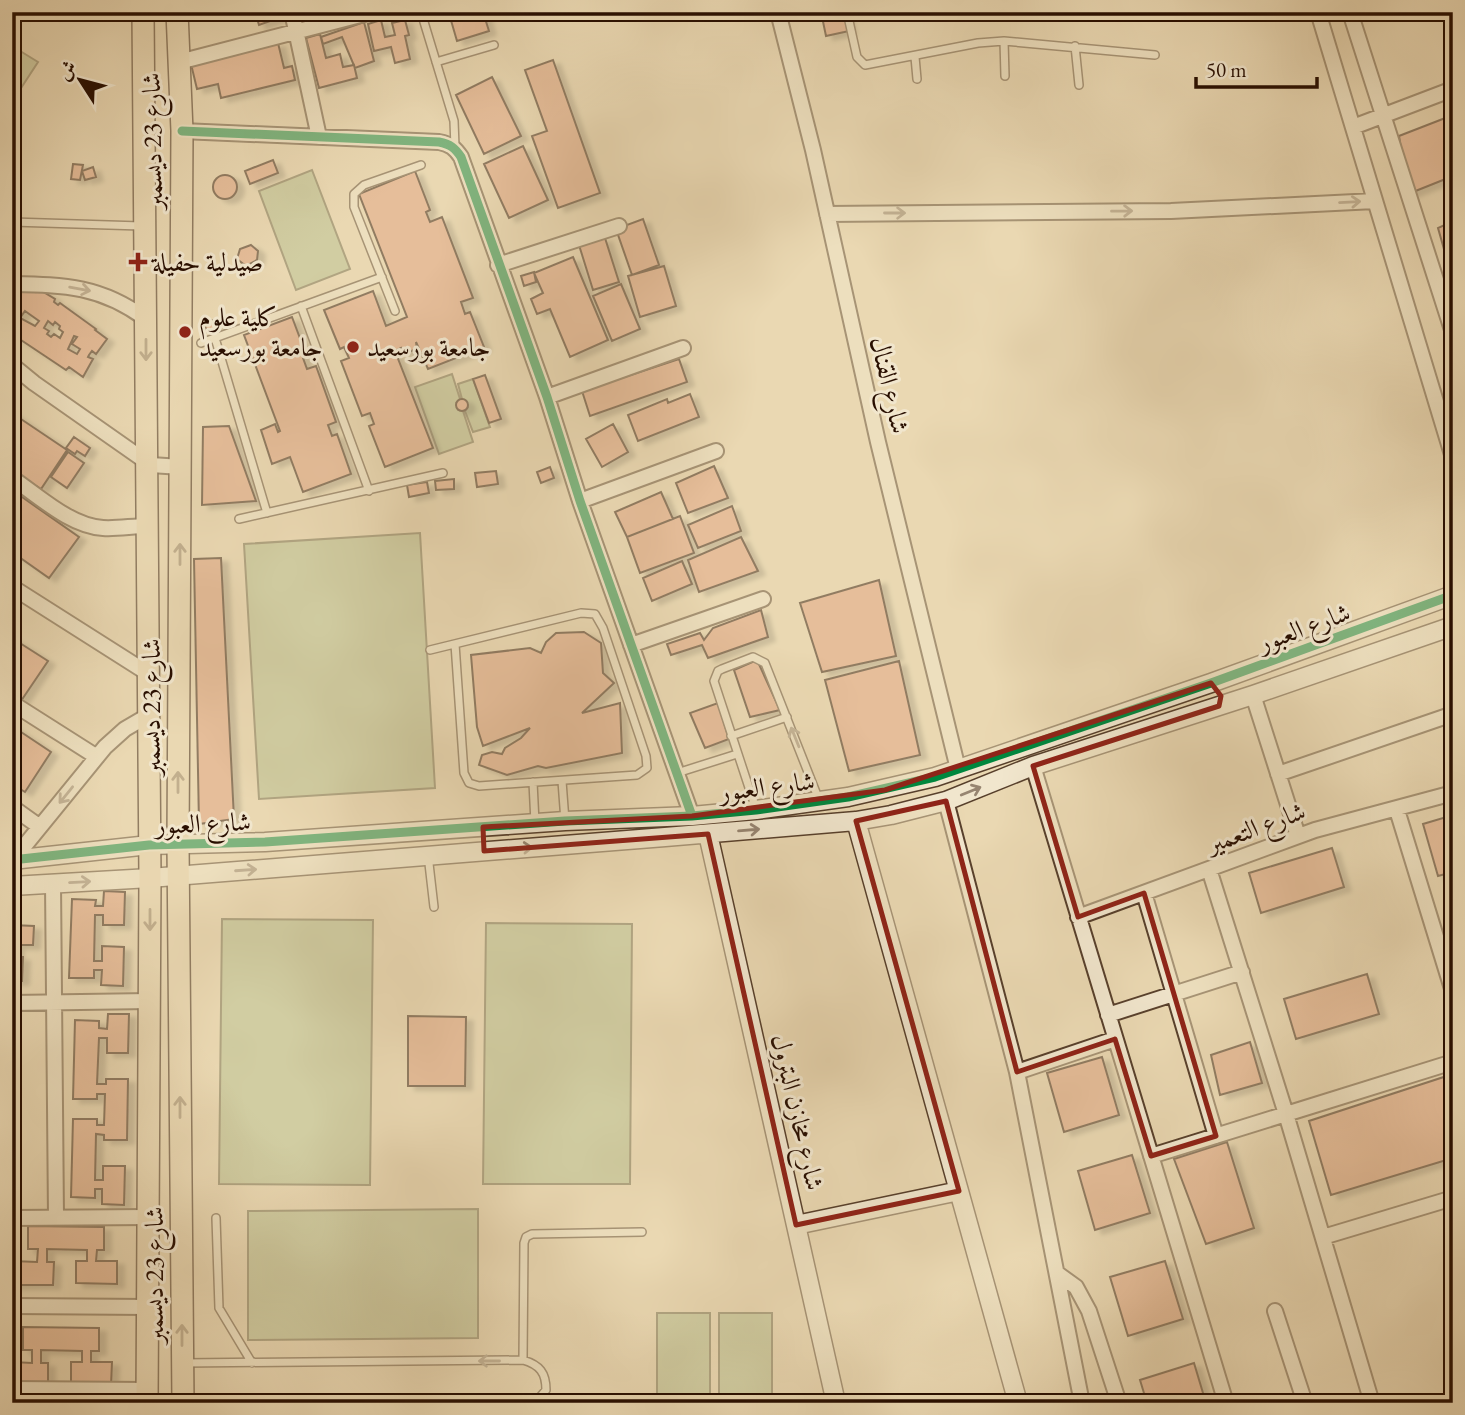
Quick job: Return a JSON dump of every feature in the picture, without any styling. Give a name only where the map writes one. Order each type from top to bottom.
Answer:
[{"type":"main road","name":"شارع 23 ديسمبر","points":[[143,12],[150,878],[147,1396]]},
{"type":"main road","name":"شارع 23 ديسمبر","points":[[177,12],[193,345],[181,467],[178,876],[183,1400]]},
{"type":"street","points":[[292,12],[319,137]]},
{"type":"street","points":[[179,62],[372,12]]},
{"type":"street","name":"شارع القنال","points":[[778,12],[878,442],[958,769]]},
{"type":"street","points":[[1318,12],[1453,458]]},
{"type":"street","points":[[1350,12],[1448,306],[1453,333]]},
{"type":"street","points":[[1353,127],[1453,89]]},
{"type":"street","points":[[182,131],[439,142],[448,144],[461,157],[692,816]]},
{"type":"street","points":[[827,214],[1171,211],[1375,201]]},
{"type":"street","points":[[498,265],[619,226]]},
{"type":"street","points":[[12,284],[58,285],[93,291],[126,304],[146,319]]},
{"type":"street","points":[[547,397],[683,348]]},
{"type":"street","points":[[12,365],[147,462],[157,467],[181,467]]},
{"type":"street","points":[[580,501],[716,451]]},
{"type":"street","points":[[12,478],[65,514],[91,526],[147,526]]},
{"type":"street","points":[[12,587],[149,674]]},
{"type":"street","name":"شارع العبور","points":[[13,860],[149,845],[265,842],[565,821],[692,816],[756,810],[885,790],[958,769],[1211,683],[1453,595]]},
{"type":"street","points":[[631,645],[763,599]]},
{"type":"street","name":"شارع العبور","points":[[12,886],[178,876],[708,834],[856,821],[891,815],[946,801],[1033,766],[1253,695],[1453,626]]},
{"type":"street","points":[[1272,661],[1269,675],[1280,685]]},
{"type":"street","points":[[1211,683],[1219,690],[1219,706]]},
{"type":"street","points":[[1253,695],[1298,836]]},
{"type":"street","points":[[12,703],[97,757]]},
{"type":"street","points":[[1278,774],[1453,714]]},
{"type":"street","points":[[13,860],[97,757],[125,729],[149,715]]},
{"type":"street","points":[[1033,766],[1226,1403]]},
{"type":"street","name":"شارع التعمير","points":[[1078,917],[1298,836],[1453,793]]},
{"type":"street","points":[[946,801],[1017,1072],[1082,1403]]},
{"type":"street","points":[[12,807],[40,827]]},
{"type":"street","points":[[1396,810],[1453,992]]},
{"type":"street","points":[[856,821],[1018,1403]]},
{"type":"street","points":[[483,827],[484,850]]},
{"type":"street","name":"شارع مخازن البترول","points":[[708,834],[836,1403]]},
{"type":"street","points":[[1209,869],[1286,1114],[1372,1403]]},
{"type":"street","points":[[53,884],[56,1218]]},
{"type":"street","points":[[1144,893],[1216,1136]]},
{"type":"street","points":[[1108,1015],[1242,972]]},
{"type":"street","points":[[12,1003],[150,1001]]},
{"type":"street","points":[[1017,1072],[1115,1039]]},
{"type":"street","points":[[1151,1156],[1453,1062]]},
{"type":"street","points":[[796,1225],[959,1191]]},
{"type":"street","points":[[1323,1237],[1453,1198]]},
{"type":"street","points":[[12,1218],[149,1217]]},
{"type":"street","points":[[1058,1274],[1076,1287],[1089,1311],[1119,1403]]},
{"type":"street","points":[[12,1306],[149,1307]]},
{"type":"street","points":[[1275,1311],[1305,1403]]},
{"type":"street","points":[[12,1389],[60,1396],[147,1396]]},
{"type":"lane","points":[[421,12],[454,121],[455,149]]},
{"type":"lane","points":[[847,12],[861,64],[870,65],[978,43],[1004,41],[1156,55]]},
{"type":"lane","points":[[1004,41],[1005,76]]},
{"type":"lane","points":[[436,61],[494,45]]},
{"type":"lane","points":[[1075,46],[1079,85]]},
{"type":"lane","points":[[915,57],[917,79]]},
{"type":"lane","points":[[395,311],[354,207],[354,194],[364,185],[421,165]]},
{"type":"lane","points":[[12,222],[145,226]]},
{"type":"lane","points":[[193,345],[382,277]]},
{"type":"lane","points":[[302,306],[369,491]]},
{"type":"lane","points":[[215,338],[267,513]]},
{"type":"lane","points":[[239,519],[443,473]]},
{"type":"lane","points":[[430,650],[581,613],[595,614],[600,620],[646,756],[647,768],[637,775],[473,785],[466,778],[455,644]]},
{"type":"lane","points":[[756,810],[714,681],[718,671],[749,658],[758,658],[765,663],[820,801]]},
{"type":"lane","points":[[732,736],[787,717]]},
{"type":"lane","points":[[677,773],[737,754]]},
{"type":"lane","points":[[562,781],[565,821]]},
{"type":"lane","points":[[534,782],[535,823]]},
{"type":"lane","points":[[428,855],[434,907]]},
{"type":"lane","points":[[216,1218],[219,1308],[252,1363]]},
{"type":"lane","points":[[523,1360],[526,1237],[532,1234],[642,1232]]},
{"type":"lane","points":[[182,1363],[523,1360],[540,1368],[546,1378],[546,1391],[539,1402]]},
{"type":"lane","points":[[183,1400],[311,1403]]},
{"type":"highlighted area","points":[[1211,683],[1221,696],[1219,706],[1033,766],[1078,917],[1144,893],[1216,1136],[1151,1156],[1115,1039],[1017,1072],[946,801],[856,821],[959,1191],[796,1225],[708,834],[484,851],[483,827],[692,816],[885,790]]},
{"type":"green space","points":[[12,46],[38,62],[12,102]]},
{"type":"green space","points":[[312,170],[350,269],[296,290],[259,191]]},
{"type":"green space","points":[[452,374],[460,399],[456,403],[458,410],[463,411],[473,442],[439,454],[415,387]]},
{"type":"green space","points":[[473,379],[490,427],[473,432],[465,411],[468,407],[462,399],[458,384]]},
{"type":"green space","points":[[420,533],[435,788],[259,799],[244,544]]},
{"type":"green space","points":[[222,919],[373,920],[370,1185],[219,1184]]},
{"type":"green space","points":[[486,923],[632,924],[630,1184],[483,1184]]},
{"type":"green space","points":[[478,1209],[478,1338],[248,1340],[248,1211]]},
{"type":"green space","points":[[657,1313],[710,1313],[710,1403],[657,1403]]},
{"type":"green space","points":[[719,1313],[772,1313],[772,1403],[719,1403]]},
{"type":"building","points":[[255,12],[283,12],[284,16],[259,25]]},
{"type":"building","points":[[466,12],[483,12],[489,31],[457,41],[450,17]]},
{"type":"building","points":[[821,12],[845,12],[849,31],[826,36]]},
{"type":"building","points":[[381,20],[385,37],[395,35],[392,23],[405,20],[410,59],[395,63],[391,47],[374,51],[368,24]]},
{"type":"building","points":[[364,22],[374,61],[355,68],[342,37],[323,44],[321,37]]},
{"type":"building","points":[[320,34],[326,58],[340,54],[343,67],[354,65],[357,78],[319,88],[306,38]]},
{"type":"building","points":[[278,43],[284,68],[292,66],[295,80],[221,98],[218,84],[197,89],[191,64]]},
{"type":"building","points":[[553,60],[600,193],[558,208],[532,136],[547,131],[525,70]]},
{"type":"building","points":[[492,77],[521,136],[484,154],[456,95]]},
{"type":"building","points":[[1453,115],[1453,176],[1408,194],[1399,136]]},
{"type":"building","points":[[523,146],[548,200],[509,218],[484,164]]},
{"type":"building","points":[[273,160],[278,173],[250,184],[245,171]]},
{"type":"building","points":[[73,164],[83,165],[80,180],[71,179]]},
{"type":"building","points":[[93,167],[96,177],[85,180],[82,171]]},
{"type":"building","points":[[415,171],[430,210],[426,212],[430,222],[442,217],[473,298],[461,302],[465,314],[470,312],[484,347],[428,369],[416,342],[417,349],[403,354],[401,348],[395,351],[433,448],[385,467],[369,426],[374,424],[370,413],[362,416],[341,361],[349,358],[344,347],[340,349],[324,310],[373,291],[386,326],[407,317],[359,194]]},
{"type":"building","points":[[225,175],[236,182],[237,187],[230,198],[225,199],[214,192],[213,187],[220,176]]},
{"type":"building","points":[[643,219],[659,265],[632,275],[616,229]]},
{"type":"building","points":[[1453,221],[1453,281],[1438,228]]},
{"type":"building","points":[[605,238],[619,282],[593,290],[579,245]]},
{"type":"building","points":[[251,245],[258,251],[257,260],[246,266],[237,259],[240,249]]},
{"type":"building","points":[[573,257],[608,340],[570,357],[550,309],[537,314],[531,299],[543,293],[534,273]]},
{"type":"building","points":[[664,266],[676,306],[640,317],[628,276]]},
{"type":"building","points":[[534,272],[536,282],[524,286],[521,276]]},
{"type":"building","points":[[621,284],[640,329],[612,341],[593,296]]},
{"type":"building","points":[[25,286],[36,292],[40,290],[107,339],[96,354],[92,351],[89,355],[88,357],[93,359],[83,377],[69,367],[66,370],[12,334],[12,306],[16,308],[20,303],[15,299]],"holes":[[[25,311],[39,321],[35,326],[20,318]],[[48,321],[53,325],[55,322],[63,332],[60,338],[54,334],[51,337],[47,334],[49,331],[44,328]],[[74,336],[77,337],[72,344],[80,349],[77,354],[68,349]]]},
{"type":"building","points":[[292,317],[307,357],[303,358],[307,369],[316,366],[336,422],[328,425],[332,436],[337,434],[351,474],[303,492],[290,457],[272,464],[261,430],[275,424],[278,432],[280,431],[244,335]]},
{"type":"building","points":[[213,320],[216,329],[207,332],[204,323]]},
{"type":"building","points":[[679,359],[687,382],[590,416],[582,391]]},
{"type":"building","points":[[485,375],[501,419],[489,423],[473,379]]},
{"type":"building","points":[[690,394],[699,417],[638,441],[628,415],[667,399],[668,403]]},
{"type":"building","points":[[462,399],[468,405],[462,411],[456,405]]},
{"type":"building","points":[[12,413],[67,450],[41,489],[12,470]]},
{"type":"building","points":[[613,424],[628,452],[602,467],[586,439]]},
{"type":"building","points":[[229,426],[256,501],[202,505],[203,427]]},
{"type":"building","points":[[74,437],[90,448],[85,456],[66,448]]},
{"type":"building","points":[[68,452],[84,463],[67,488],[51,477]]},
{"type":"building","points":[[714,466],[728,498],[688,513],[676,483]]},
{"type":"building","points":[[550,467],[554,478],[541,483],[537,472]]},
{"type":"building","points":[[496,471],[498,484],[477,487],[475,473]]},
{"type":"building","points":[[454,479],[454,489],[436,490],[435,481]]},
{"type":"building","points":[[427,482],[429,493],[409,497],[407,485]]},
{"type":"building","points":[[12,490],[79,537],[49,578],[12,552]]},
{"type":"building","points":[[661,492],[673,519],[627,537],[615,512]]},
{"type":"building","points":[[732,506],[741,531],[698,548],[688,525]]},
{"type":"building","points":[[680,516],[694,553],[640,573],[627,537]]},
{"type":"building","points":[[741,537],[758,571],[699,592],[688,560]]},
{"type":"building","points":[[221,558],[234,819],[199,824],[194,559]]},
{"type":"building","points":[[682,561],[692,584],[652,601],[643,578]]},
{"type":"building","points":[[879,580],[896,656],[822,672],[800,603]]},
{"type":"building","points":[[761,610],[768,637],[708,658],[702,645],[671,655],[667,644],[700,633],[704,640],[713,628]]},
{"type":"building","points":[[584,632],[601,643],[603,673],[614,683],[582,713],[620,703],[622,753],[546,768],[538,766],[507,775],[479,765],[482,755],[492,752],[502,754],[505,748],[521,738],[530,728],[483,746],[477,727],[471,655],[530,648],[541,653],[546,642],[556,633]]},
{"type":"building","points":[[12,638],[48,661],[21,701],[12,696]]},
{"type":"building","points":[[757,660],[780,710],[750,717],[734,670]]},
{"type":"building","points":[[899,661],[920,755],[849,771],[825,680]]},
{"type":"building","points":[[718,703],[729,739],[705,748],[690,713]]},
{"type":"building","points":[[12,726],[51,752],[25,792],[12,784]]},
{"type":"building","points":[[1453,815],[1453,872],[1438,876],[1423,824]]},
{"type":"building","points":[[1332,848],[1344,887],[1261,913],[1249,873]]},
{"type":"building","points":[[104,891],[125,892],[124,925],[103,925],[103,915],[95,915],[94,961],[102,961],[102,946],[124,947],[123,986],[101,985],[102,970],[94,970],[94,978],[69,978],[72,899],[96,900],[95,906],[103,906]]},
{"type":"building","points":[[12,925],[34,926],[33,945],[17,945],[16,957],[23,957],[22,981],[12,981]]},
{"type":"building","points":[[1367,974],[1379,1014],[1296,1039],[1284,999]]},
{"type":"building","points":[[108,1014],[129,1014],[128,1053],[107,1053],[107,1038],[99,1038],[97,1084],[106,1084],[106,1079],[128,1079],[127,1140],[104,1140],[104,1135],[96,1134],[95,1180],[103,1180],[103,1166],[125,1166],[124,1205],[102,1204],[102,1189],[95,1189],[95,1198],[71,1197],[73,1119],[97,1119],[97,1125],[104,1125],[105,1094],[97,1094],[97,1099],[73,1099],[75,1020],[99,1021],[99,1028],[107,1029]]},
{"type":"building","points":[[408,1016],[466,1017],[465,1086],[408,1086]]},
{"type":"building","points":[[1250,1042],[1262,1083],[1220,1095],[1211,1055]]},
{"type":"building","points":[[1102,1057],[1119,1115],[1064,1132],[1047,1073]]},
{"type":"building","points":[[1453,1074],[1453,1158],[1331,1195],[1309,1121]]},
{"type":"building","points":[[1227,1142],[1254,1228],[1206,1244],[1174,1159]]},
{"type":"building","points":[[1132,1155],[1150,1213],[1095,1230],[1078,1171]]},
{"type":"building","points":[[28,1226],[104,1227],[104,1250],[97,1250],[96,1261],[117,1261],[117,1284],[76,1283],[76,1261],[87,1261],[87,1250],[47,1249],[47,1262],[54,1262],[53,1285],[12,1285],[12,1261],[37,1262],[38,1249],[28,1249]]},
{"type":"building","points":[[1165,1261],[1183,1319],[1128,1336],[1110,1277]]},
{"type":"building","points":[[23,1327],[99,1328],[99,1351],[91,1351],[91,1362],[112,1362],[111,1385],[71,1385],[71,1362],[82,1362],[82,1351],[41,1350],[41,1363],[48,1363],[48,1387],[12,1386],[12,1362],[32,1363],[32,1350],[23,1350]]},
{"type":"building","points":[[1194,1363],[1206,1403],[1147,1403],[1140,1380]]},
{"type":"cycle path","points":[[182,131],[439,142],[449,145],[459,154],[547,397],[580,501],[692,816]]},
{"type":"cycle path","points":[[12,860],[149,845],[265,842],[565,821],[692,816],[848,797],[935,777],[1211,683],[1453,595]]},
{"type":"place","name":"صيدلية حفيلة","points":[[138,262]]},
{"type":"place","name":"كلية علوم جامعة بورسعيد","points":[[185,332]]},
{"type":"place","name":"جامعة بورسعيد","points":[[353,347]]}]
